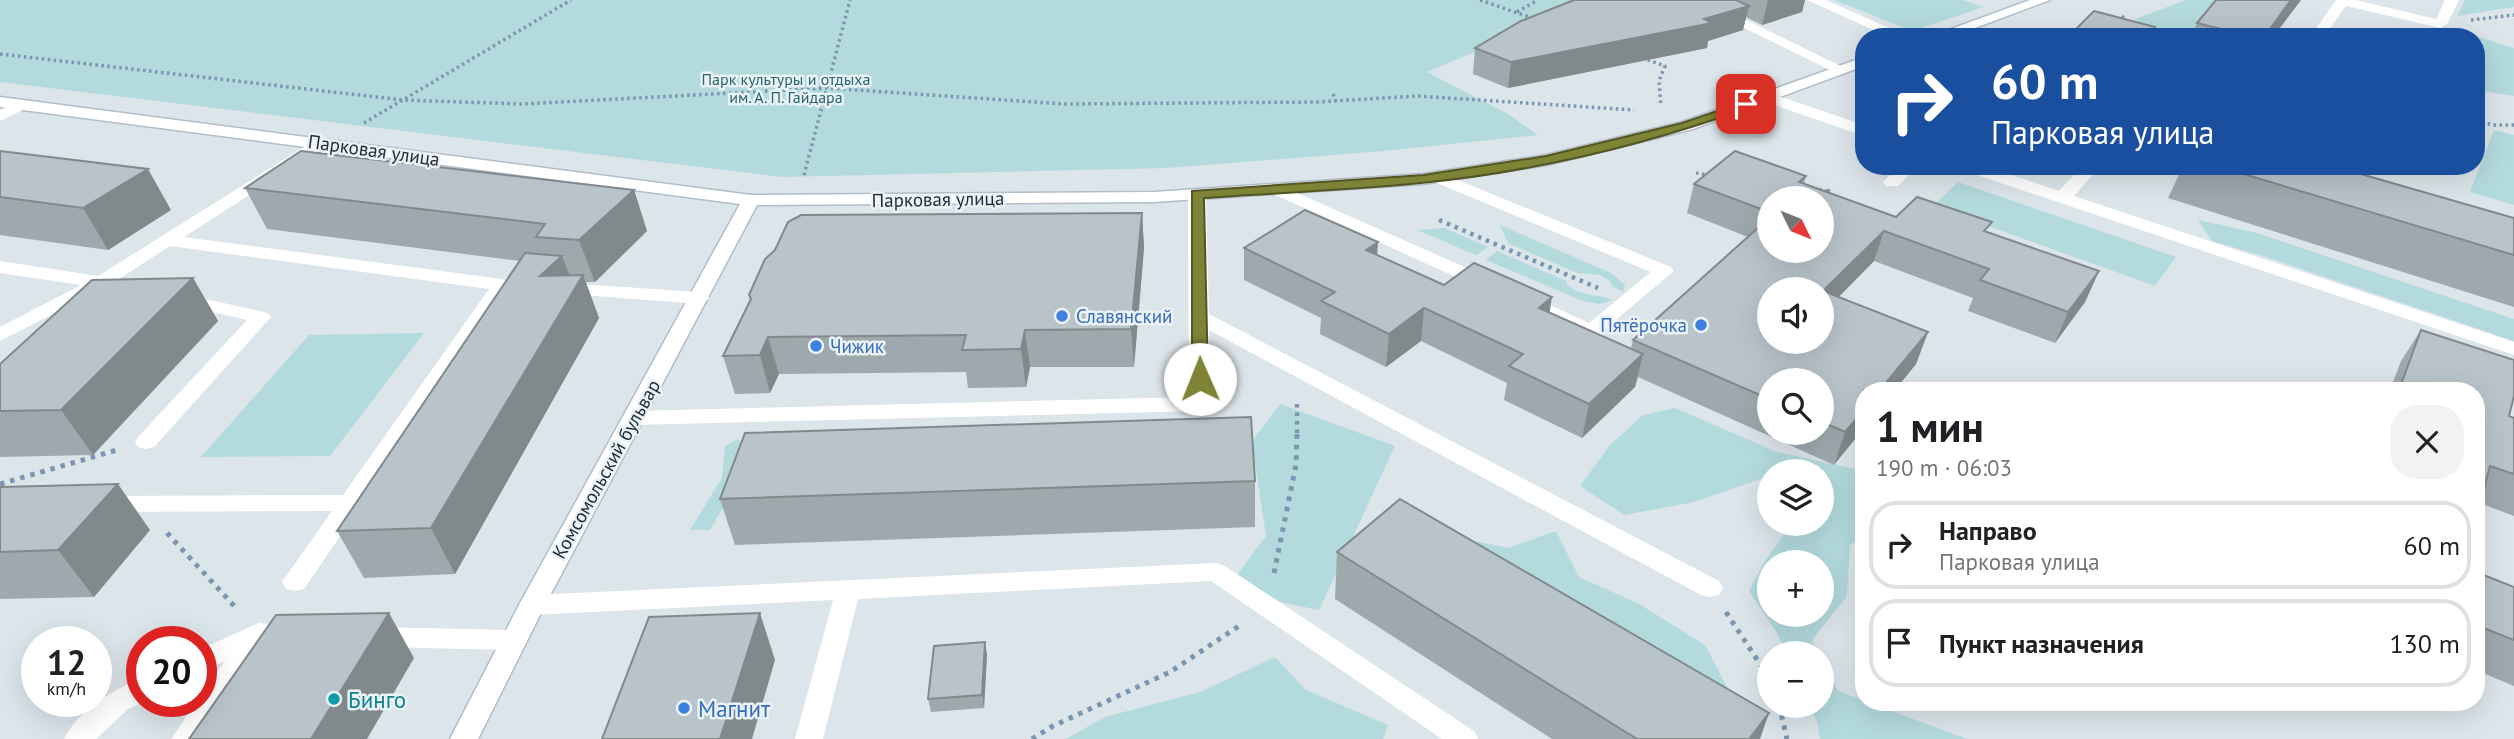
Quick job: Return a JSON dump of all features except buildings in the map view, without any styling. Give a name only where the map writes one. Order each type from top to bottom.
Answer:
[{"type":"street","points":[[1694,0],[1839,69]]},
{"type":"street","points":[[1814,0],[1881,28]]},
{"type":"street","points":[[1962,28],[2043,0]]},
{"type":"street","points":[[2323,28],[2342,1],[2440,24],[2452,0]]},
{"type":"street","name":"Парковая улица","points":[[0,102],[751,200],[1197,194],[1438,177],[1546,160],[1686,126],[1855,64]]},
{"type":"street","points":[[1766,97],[1855,128]]},
{"type":"street","points":[[0,116],[21,105]]},
{"type":"street","points":[[0,335],[101,282],[320,142]]},
{"type":"street","points":[[1892,182],[1899,175]]},
{"type":"street","points":[[1994,175],[2514,349]]},
{"type":"street","points":[[2062,198],[2084,175]]},
{"type":"street","points":[[1279,190],[1591,331],[1664,271],[1438,177]]},
{"type":"street","points":[[634,418],[1200,404],[1197,194]]},
{"type":"street","name":"Комсомольский бульвар","points":[[464,739],[531,605],[751,200]]},
{"type":"street","points":[[166,240],[508,286],[295,582]]},
{"type":"street","points":[[0,267],[127,288]]},
{"type":"street","points":[[542,288],[700,298]]},
{"type":"street","points":[[145,442],[261,317],[167,297]]},
{"type":"street","points":[[1199,317],[1710,588]]},
{"type":"street","points":[[76,505],[350,503]]},
{"type":"street","points":[[531,605],[1216,572],[1464,739]]},
{"type":"street","points":[[809,739],[848,590]]},
{"type":"street","points":[[217,654],[259,634],[312,635]]},
{"type":"street","points":[[185,739],[259,634]]},
{"type":"street","points":[[351,636],[514,640]]},
{"type":"street","points":[[78,739],[117,702],[126,698]]},
{"type":"path","points":[[360,125],[571,0]]},
{"type":"path","points":[[803,176],[850,0]]},
{"type":"path","points":[[1480,0],[1541,21]]},
{"type":"path","points":[[1516,12],[1538,0]]},
{"type":"path","points":[[2122,16],[2134,28]]},
{"type":"path","points":[[0,54],[403,100],[522,104],[827,88],[1064,104],[1336,101],[1417,96],[1634,110]]},
{"type":"path","points":[[1640,57],[1665,66],[1659,81],[1662,111]]},
{"type":"path","points":[[1332,94],[1336,101]]},
{"type":"path","points":[[2485,123],[2514,125]]},
{"type":"path","points":[[1696,173],[1710,175]]},
{"type":"path","points":[[1439,220],[1628,301]]},
{"type":"path","points":[[1032,739],[1053,726],[1170,672],[1267,607],[1296,465],[1298,370]]},
{"type":"path","points":[[0,484],[145,442]]},
{"type":"path","points":[[140,503],[259,634]]},
{"type":"path","points":[[1710,588],[1757,660]]},
{"type":"path","points":[[1782,718],[1787,739]]},
{"type":"green space","name":"Парк культуры и отдыха им. А. П. Гайдара","points":[[0,0],[1584,0],[1516,34],[1427,72],[1508,114],[1538,135],[1383,151],[1167,168],[782,177],[0,82]]},
{"type":"green space","points":[[1834,0],[1962,0],[1984,7],[1921,28],[1904,28]]},
{"type":"green space","points":[[2186,0],[2215,0],[2194,28],[2148,28],[2135,19]]},
{"type":"green space","points":[[2465,0],[2514,0],[2514,7],[2457,16]]},
{"type":"green space","points":[[2485,39],[2514,48],[2514,96],[2485,91]]},
{"type":"green space","points":[[2494,130],[2514,135],[2514,205],[2470,192],[2477,175],[2485,175],[2485,153]]},
{"type":"green space","points":[[1958,182],[2176,257],[2155,286],[1933,206]]},
{"type":"green space","points":[[2198,220],[2257,233],[2514,319],[2514,341],[2212,241]]},
{"type":"green space","points":[[1500,225],[1611,273],[1625,285],[1623,292],[1600,275],[1577,273],[1508,243]]},
{"type":"green space","points":[[1444,228],[1488,247],[1476,255],[1417,230]]},
{"type":"green space","points":[[1497,251],[1566,281],[1567,285],[1578,292],[1613,300],[1600,304],[1583,301],[1486,260]]},
{"type":"green space","points":[[424,333],[330,456],[201,457],[309,335]]},
{"type":"green space","points":[[1280,404],[1395,446],[1319,610],[1225,591],[1266,536],[1254,456],[885,464],[743,472],[710,530],[690,530],[722,478],[725,446],[738,439],[750,455],[1250,444]]},
{"type":"green space","points":[[1675,408],[1757,445],[1809,459],[1757,459],[1757,480],[1694,502],[1624,515],[1580,486],[1610,445],[1643,415]]},
{"type":"green space","points":[[1834,464],[1855,469],[1855,541],[1850,545],[1847,596],[1834,612],[1834,550],[1773,550],[1783,536],[1834,536]]},
{"type":"green space","points":[[1556,531],[1579,577],[1639,604],[1705,645],[1742,715],[1434,533],[1509,548]]},
{"type":"green space","points":[[1757,576],[1757,603],[1749,591]]},
{"type":"green space","points":[[1773,627],[1822,627],[1812,641],[1781,641]]},
{"type":"green space","points":[[1275,657],[1306,690],[1388,725],[1383,739],[1066,739],[1105,717],[1200,692]]},
{"type":"green space","points":[[1834,683],[1838,691],[1855,697],[1855,711],[1892,711],[1967,739],[1820,739],[1815,718],[1834,718]]},
{"type":"place","name":"Славянский","points":[[1062,316]]},
{"type":"place","name":"Пятёрочка","points":[[1701,325]]},
{"type":"place","name":"Чижик","points":[[816,346]]},
{"type":"place","name":"Бинго","points":[[334,699]]},
{"type":"place","name":"Магнит","points":[[684,708]]},
{"type":"route","points":[[1200,379],[1197,194],[1423,179],[1546,160],[1686,126],[1746,104]]}]
